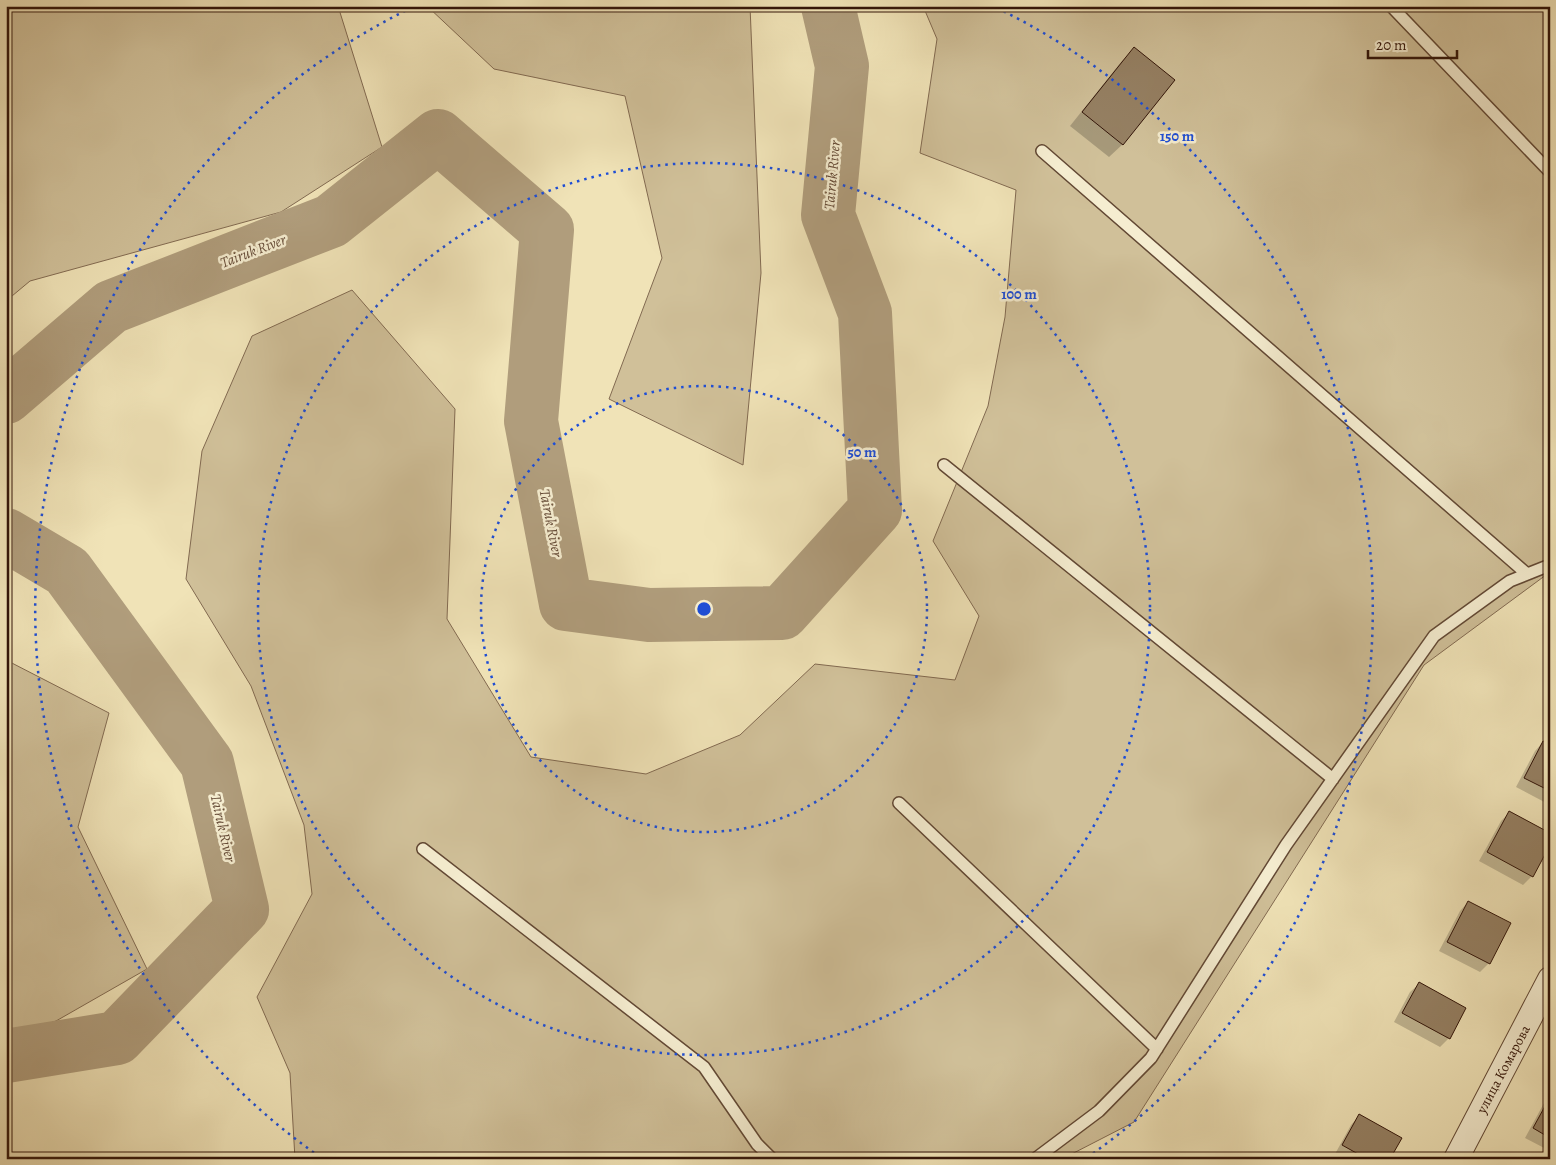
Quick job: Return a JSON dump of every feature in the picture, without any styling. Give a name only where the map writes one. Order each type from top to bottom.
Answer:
[{"type":"street","name":"улица Комарова","points":[[1456,1159],[1550,979]]},
{"type":"lane","points":[[1391,6],[1550,172]]},
{"type":"lane","points":[[1042,151],[1527,574]]},
{"type":"lane","points":[[944,466],[1332,779]]},
{"type":"lane","points":[[1035,1159],[1099,1112],[1151,1058],[1286,845],[1434,636],[1510,581],[1550,565]]},
{"type":"lane","points":[[899,803],[1157,1049]]},
{"type":"lane","points":[[423,849],[704,1067],[757,1144],[772,1159]]},
{"type":"shaded area","points":[[6,6],[338,6],[382,147],[281,212],[30,281],[6,301]]},
{"type":"shaded area","points":[[427,6],[750,6],[761,273],[743,465],[609,399],[662,258],[625,96],[494,69]]},
{"type":"shaded area","points":[[923,6],[1550,6],[1550,572],[1424,665],[1134,1122],[1062,1159],[295,1159],[290,1073],[257,997],[312,894],[304,825],[251,686],[186,579],[202,451],[252,336],[352,290],[455,409],[447,619],[531,757],[646,774],[740,735],[815,664],[955,680],[979,616],[933,541],[988,406],[1005,317],[1016,190],[920,153],[937,39]]},
{"type":"shaded area","points":[[6,660],[109,713],[78,827],[147,969],[56,1021],[6,1038]]},
{"type":"building","points":[[1134,47],[1175,80],[1123,145],[1082,112]]},
{"type":"building","points":[[1543,741],[1550,744],[1550,791],[1524,778]]},
{"type":"building","points":[[1509,811],[1550,833],[1550,845],[1533,877],[1487,852]]},
{"type":"building","points":[[1468,901],[1511,923],[1490,964],[1447,942]]},
{"type":"building","points":[[1419,982],[1466,1008],[1450,1039],[1402,1013]]},
{"type":"building","points":[[1550,1097],[1550,1138],[1533,1128]]},
{"type":"building","points":[[1359,1114],[1402,1138],[1390,1159],[1367,1159],[1342,1145]]},
{"type":"waterway","name":"Tairuk River","points":[[6,397],[111,307],[331,221],[438,136],[547,230],[531,421],[566,604],[649,615],[782,613],[875,510],[865,313],[828,215],[842,66],[828,6]]},
{"type":"waterway","name":"Tairuk River","points":[[6,535],[67,571],[207,763],[242,909],[117,1038],[6,1056]]}]
